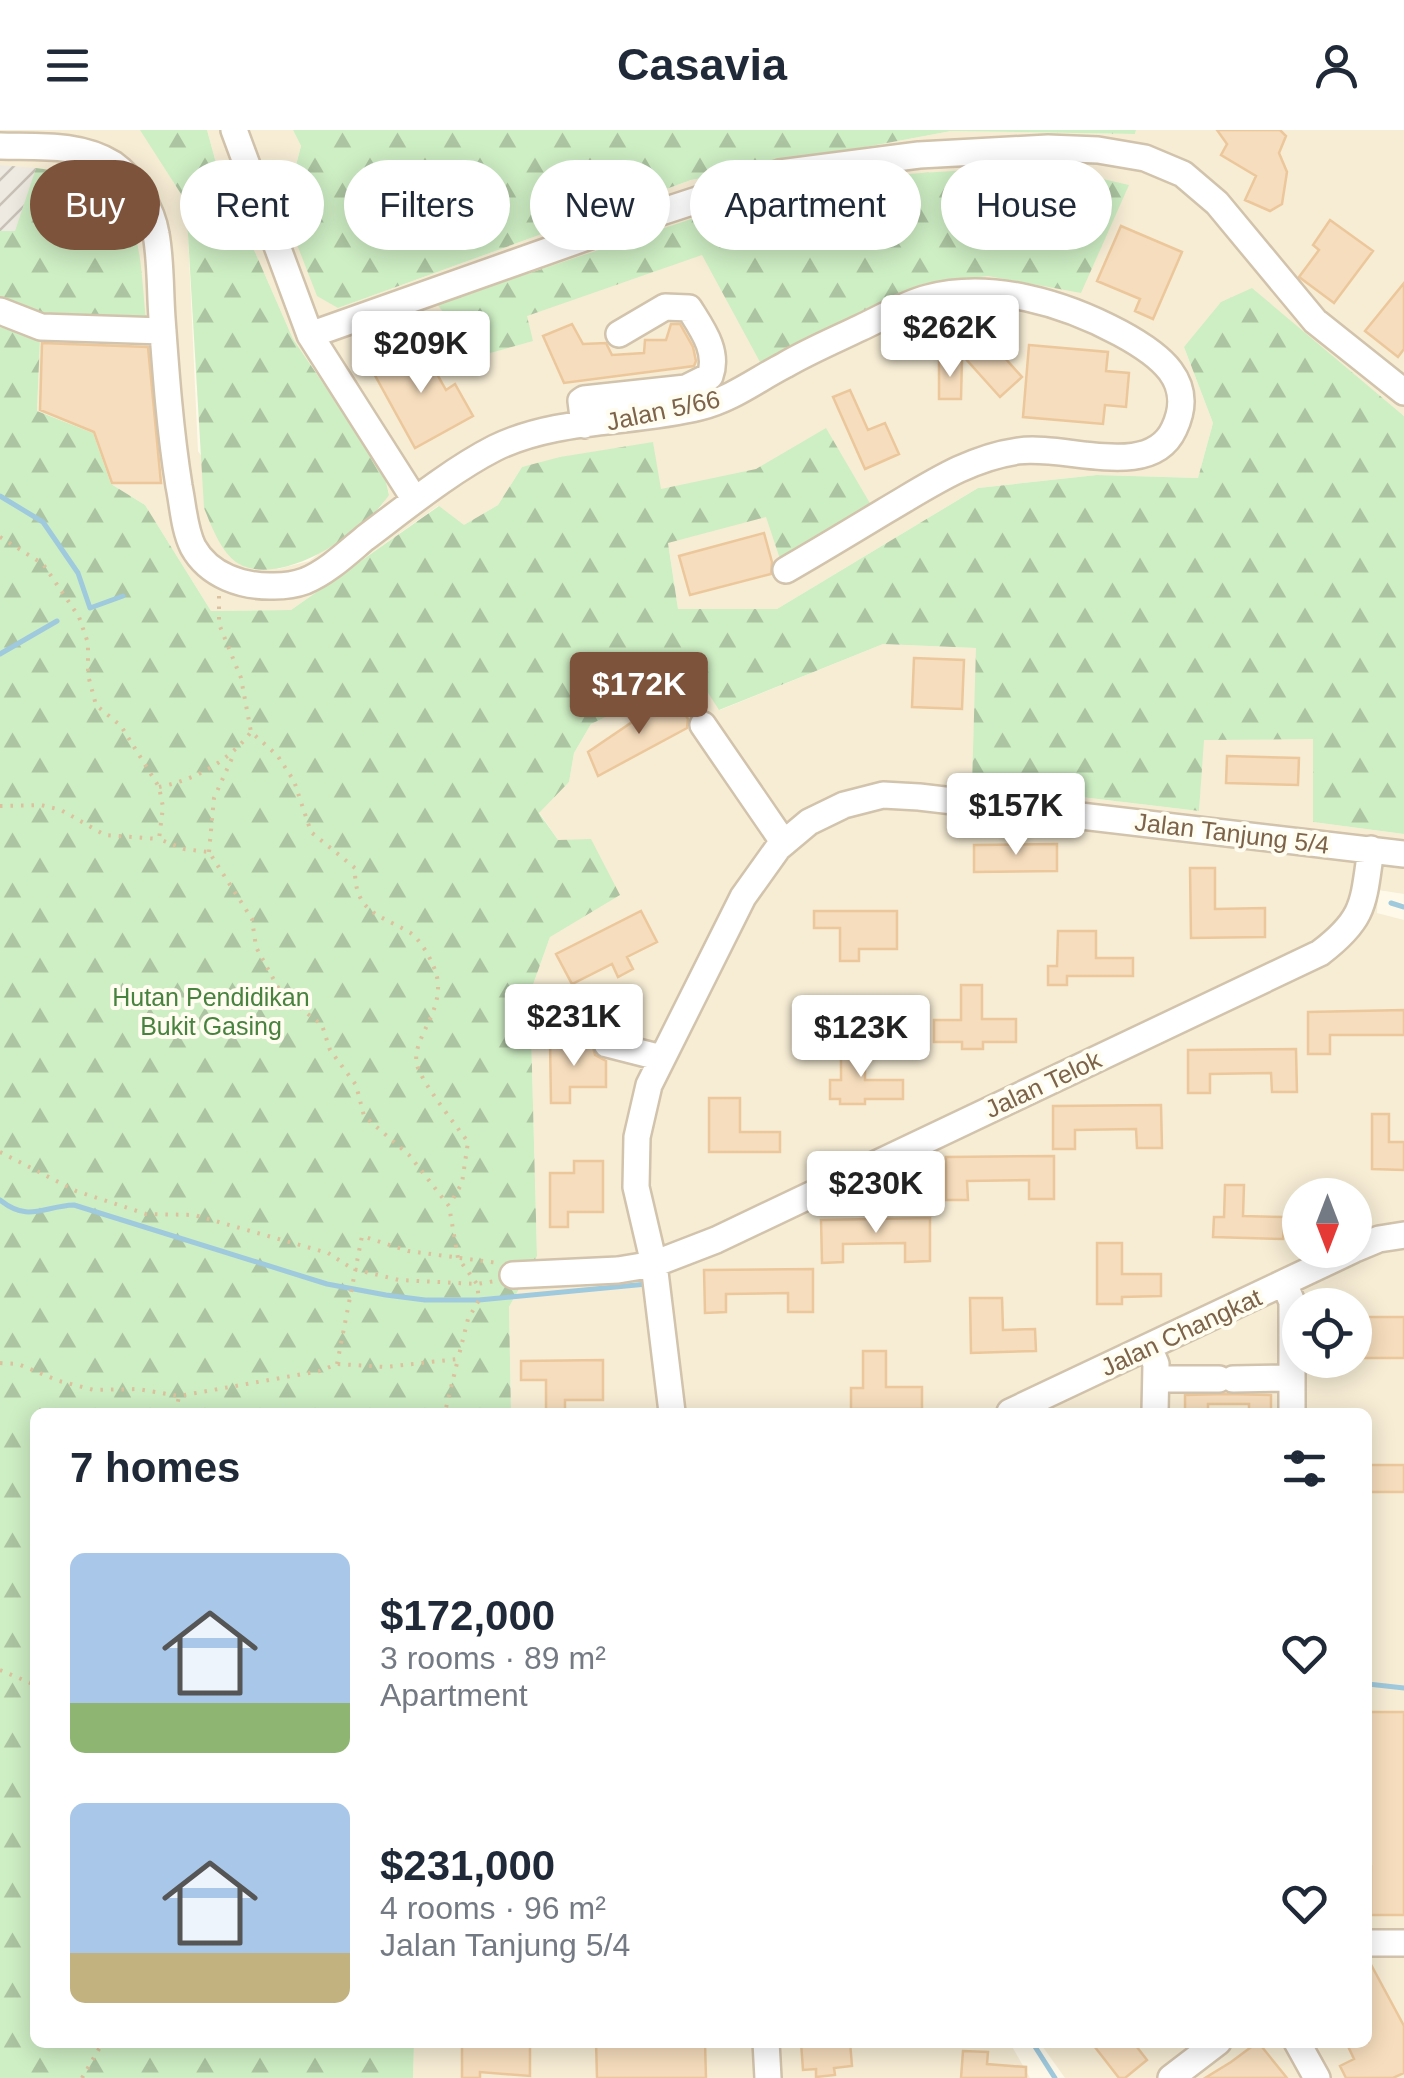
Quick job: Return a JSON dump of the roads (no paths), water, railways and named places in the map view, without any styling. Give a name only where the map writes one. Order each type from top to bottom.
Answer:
[{"type":"street","points":[[234,130],[310,335],[415,500]]},
{"type":"street","points":[[0,146],[93,154],[117,167],[134,186],[156,230],[163,332],[41,326],[0,311]]},
{"type":"street","points":[[310,335],[780,173],[920,156],[1048,148],[1098,150],[1145,158],[1183,174],[1217,202],[1315,321],[1404,392]]},
{"type":"street","name":"Jalan 5/66","points":[[163,332],[174,455],[185,521],[194,547],[222,577],[274,586],[304,582],[415,500],[492,450],[532,433],[646,419],[725,400],[784,365],[928,298],[965,293],[1044,302],[1090,317],[1138,342],[1174,372],[1180,388],[1177,424],[1152,454],[1130,459],[1061,450],[1020,450],[986,458],[949,473],[786,570]]},
{"type":"street","points":[[584,426],[580,401],[584,398],[686,388],[710,376],[714,364],[707,337],[689,308],[665,307],[619,334]]},
{"type":"street","points":[[703,724],[784,842]]},
{"type":"street","name":"Jalan Tanjung 5/4","points":[[672,1408],[654,1264],[636,1187],[637,1137],[649,1085],[744,897],[784,842],[809,822],[844,805],[883,795],[919,796],[1404,854]]},
{"type":"street","name":"Jalan Telok","points":[[513,1275],[618,1270],[654,1264],[716,1240],[1320,953],[1356,921],[1363,904],[1370,850]]},
{"type":"street","points":[[607,1044],[662,1058]]},
{"type":"street","name":"Jalan Changkat","points":[[1372,1242],[1404,1235]]},
{"type":"street","name":"Jalan Changkat","points":[[1019,1408],[1316,1268]]},
{"type":"street","points":[[1284,1284],[1286,1288]]},
{"type":"street","points":[[1149,1347],[1156,1364],[1156,1408]]},
{"type":"street","points":[[1156,1379],[1292,1378],[1292,1408]]},
{"type":"street","points":[[1372,1943],[1404,1943]]},
{"type":"street","points":[[766,2048],[768,2078]]},
{"type":"street","points":[[1171,2078],[1210,2048]]},
{"type":"street","points":[[1300,2048],[1317,2078]]},
{"type":"waterway","points":[[0,496],[43,522],[78,573],[90,608],[123,596]]},
{"type":"waterway","points":[[0,654],[57,621]]},
{"type":"waterway","points":[[1391,903],[1404,907]]},
{"type":"waterway","points":[[0,1200],[28,1212],[74,1205],[327,1284],[386,1295],[479,1300],[647,1284]]},
{"type":"waterway","points":[[1372,1684],[1404,1688]]},
{"type":"waterway","points":[[1036,2048],[1055,2078]]},
{"type":"park label","name":"Hutan Pendidikan Bukit Gasing","points":[[211,1012]]}]
